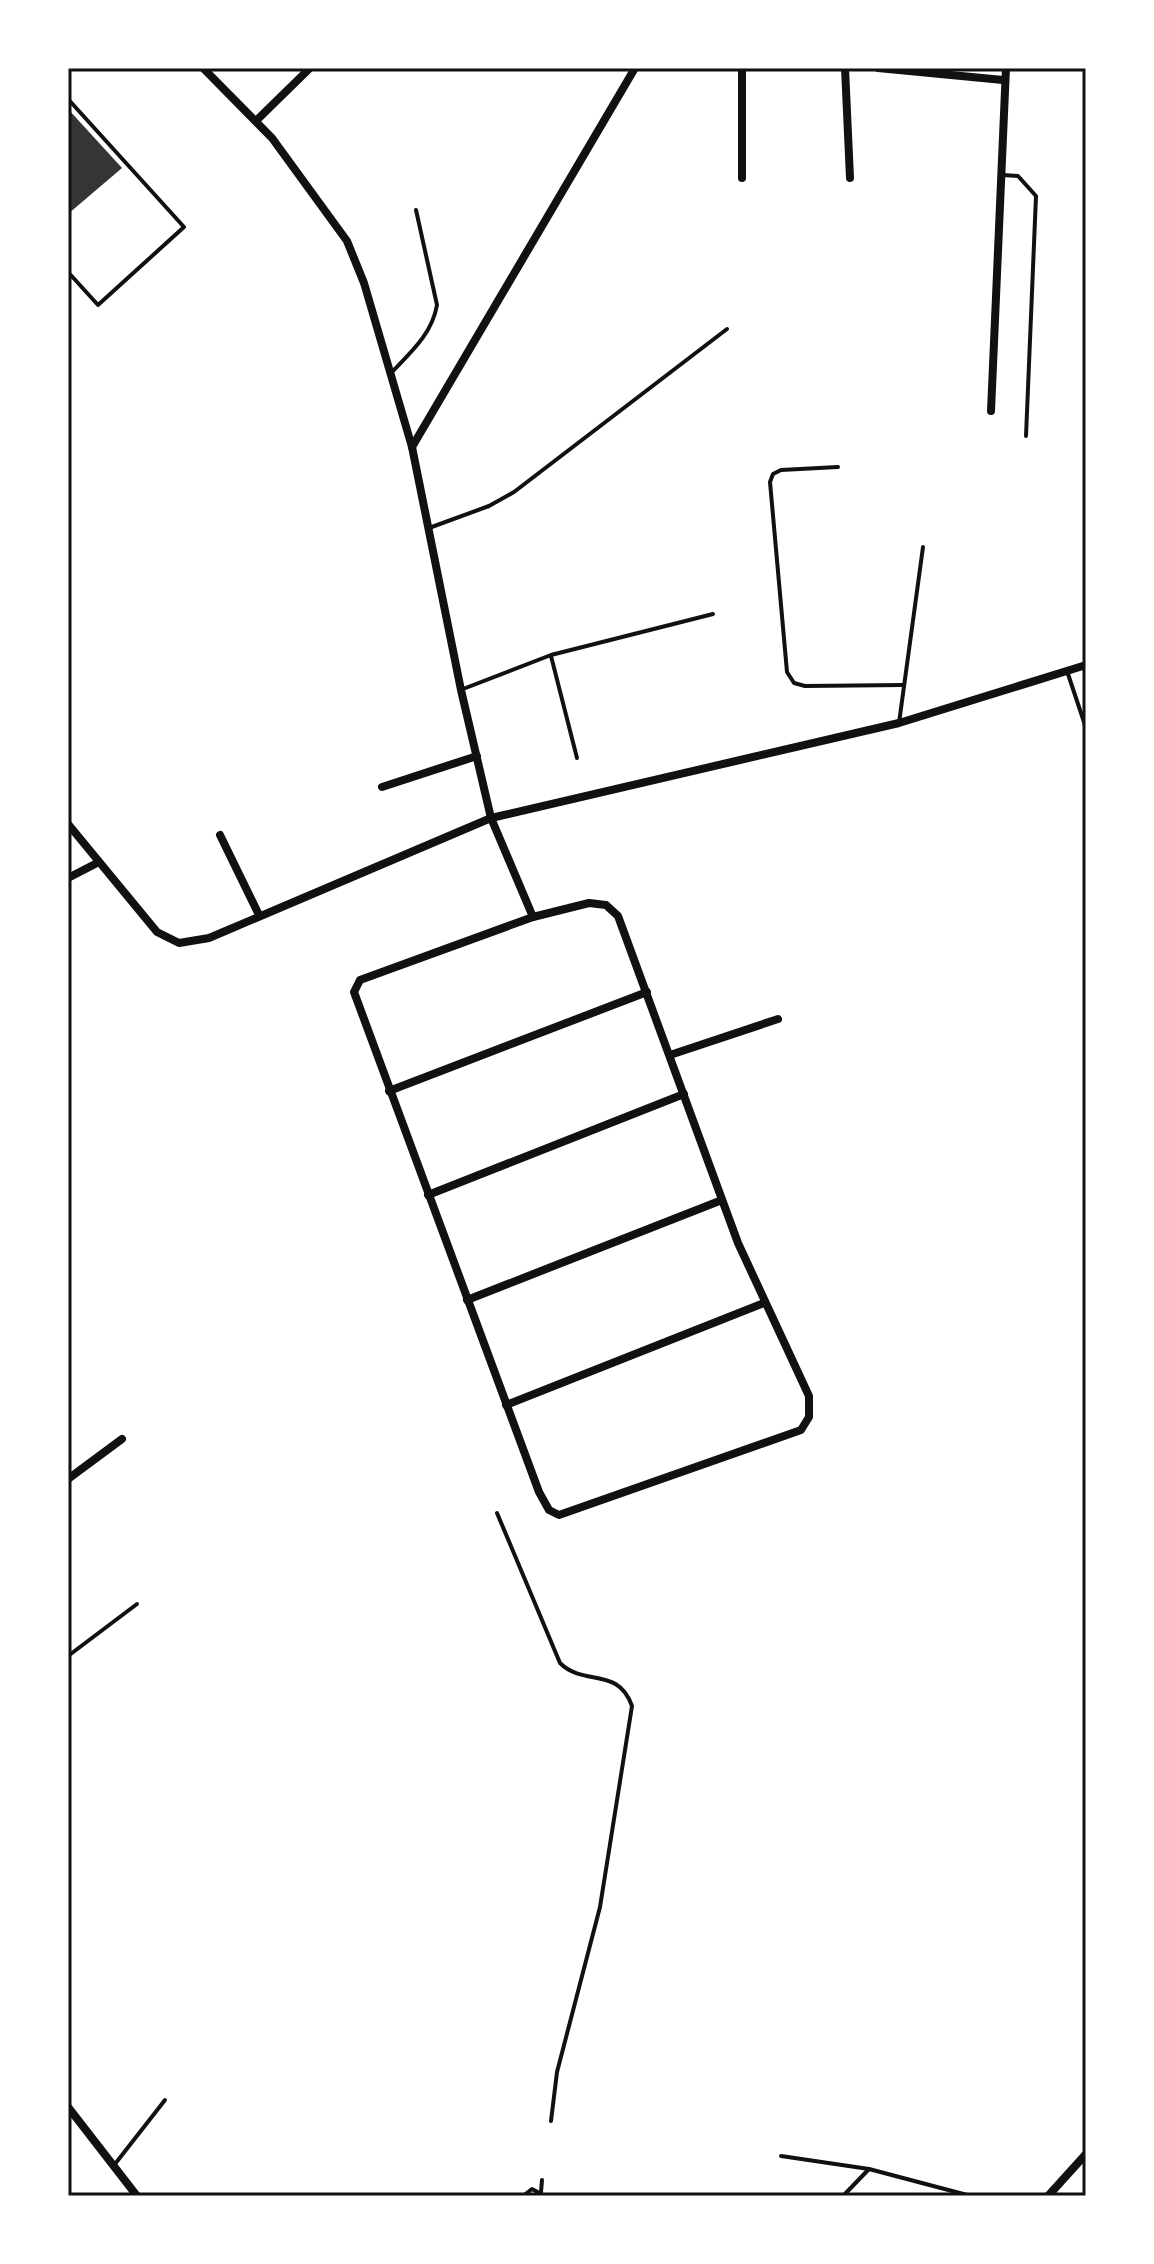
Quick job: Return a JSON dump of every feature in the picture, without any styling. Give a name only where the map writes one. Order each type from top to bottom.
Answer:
[{"type":"street","points":[[203,68],[272,138],[347,241],[364,283],[412,447],[461,690],[491,818],[533,917]]},
{"type":"street","points":[[256,121],[310,68]]},
{"type":"street","points":[[412,447],[635,68]]},
{"type":"street","points":[[742,68],[742,178]]},
{"type":"street","points":[[845,68],[850,178]]},
{"type":"street","points":[[878,68],[1003,80]]},
{"type":"street","points":[[991,411],[1003,80],[1006,68]]},
{"type":"street","points":[[68,824],[157,932],[179,943],[209,938],[491,818],[899,723],[1086,665]]},
{"type":"street","points":[[382,787],[477,756]]},
{"type":"street","points":[[220,835],[259,915]]},
{"type":"street","points":[[68,878],[99,862]]},
{"type":"street","points":[[606,905],[618,916],[722,1200],[764,1303],[809,1396],[809,1417],[801,1430],[559,1515],[549,1510],[539,1492],[354,992],[360,980],[533,917],[567,906],[606,905]]},
{"type":"street","points":[[389,1091],[647,992]]},
{"type":"street","points":[[670,1055],[778,1019]]},
{"type":"street","points":[[428,1195],[684,1094]]},
{"type":"street","points":[[467,1300],[722,1200]]},
{"type":"street","points":[[506,1405],[764,1303]]},
{"type":"street","points":[[68,1479],[122,1439]]},
{"type":"street","points":[[68,2107],[137,2196]]},
{"type":"street","points":[[1048,2196],[1086,2154]]},
{"type":"lane","points":[[68,99],[184,227],[98,305],[68,272]]},
{"type":"lane","points":[[1000,174],[1018,176],[1036,196],[1026,436]]},
{"type":"lane","points":[[391,374],[426,336],[435,320],[437,305],[416,210]]},
{"type":"lane","points":[[429,528],[489,506],[514,492],[727,329]]},
{"type":"lane","points":[[838,467],[781,470],[773,474],[770,482],[787,672],[794,683],[805,686],[904,685]]},
{"type":"lane","points":[[899,723],[923,547]]},
{"type":"lane","points":[[461,690],[551,655],[713,614]]},
{"type":"lane","points":[[551,655],[577,758]]},
{"type":"lane","points":[[1067,671],[1086,728]]},
{"type":"lane","points":[[497,1513],[560,1663],[570,1673],[617,1683],[627,1691],[632,1706],[600,1907],[557,2072],[551,2121]]},
{"type":"lane","points":[[68,1656],[137,1604]]},
{"type":"lane","points":[[113,2166],[165,2100]]},
{"type":"lane","points":[[781,2156],[869,2169],[971,2196]]},
{"type":"lane","points":[[843,2196],[869,2169]]},
{"type":"lane","points":[[523,2196],[532,2189],[543,2194],[542,2180]]},
{"type":"building","points":[[68,109],[122,168],[68,214]]}]
